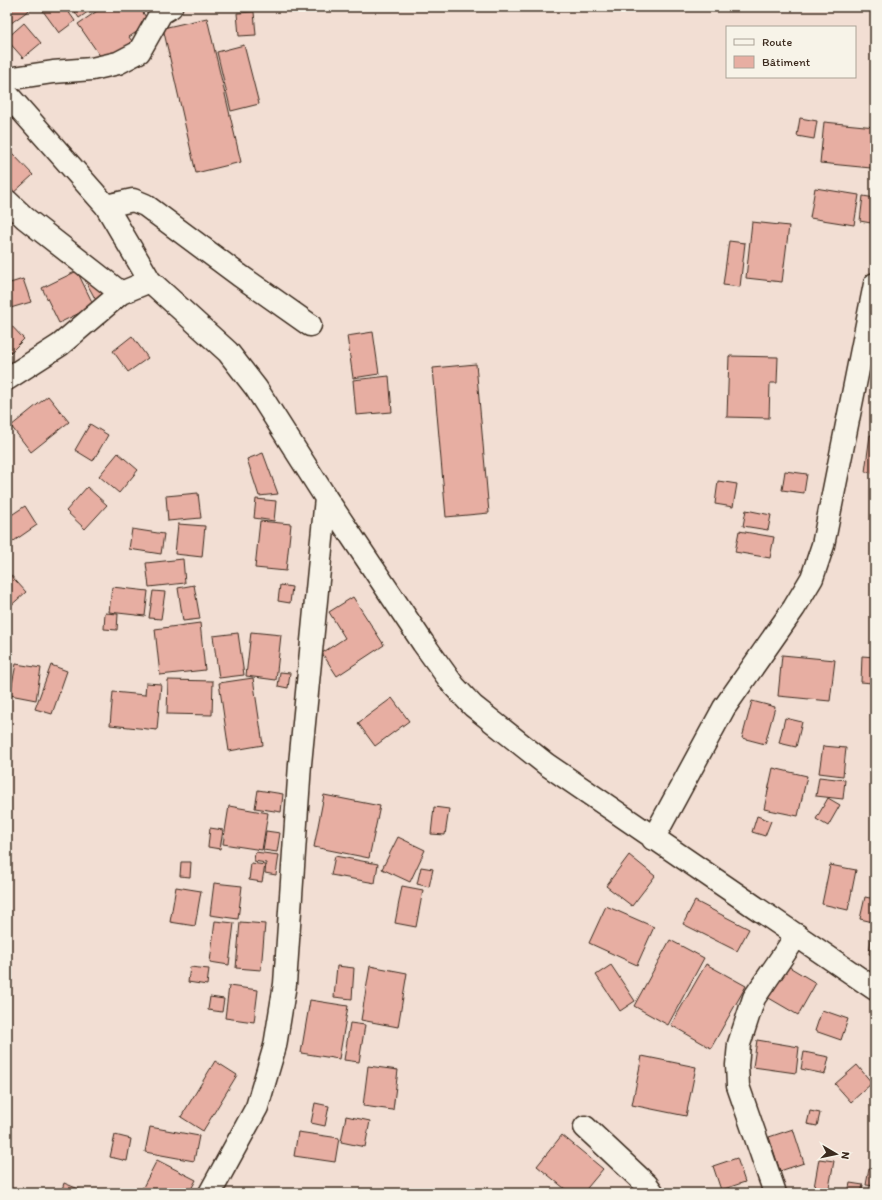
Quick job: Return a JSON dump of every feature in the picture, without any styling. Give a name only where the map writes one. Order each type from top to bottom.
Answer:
[{"type":"street","points":[[7,80],[53,72],[92,69],[118,63],[139,52],[161,13],[172,7]]},
{"type":"street","points":[[7,94],[106,206],[150,281],[228,352],[256,388],[326,498],[422,643],[454,686],[473,706],[546,764],[653,839],[875,989]]},
{"type":"street","points":[[106,206],[133,200],[145,205],[239,275],[310,325]]},
{"type":"street","points":[[7,201],[25,218],[121,292]]},
{"type":"street","points":[[7,379],[60,344],[121,292],[150,281]]},
{"type":"street","points":[[653,839],[724,708],[794,608],[812,578],[823,545],[875,284]]},
{"type":"street","points":[[210,1193],[257,1107],[275,1046],[285,984],[300,764],[326,498]]},
{"type":"street","points":[[775,1193],[738,1086],[737,1065],[740,1044],[754,998],[797,935]]},
{"type":"street","points":[[585,1127],[653,1193]]},
{"type":"building","points":[[7,7],[31,7],[32,8],[7,26]]},
{"type":"building","points":[[48,7],[65,7],[75,21],[59,33],[43,11]]},
{"type":"building","points":[[72,7],[95,7],[79,18]]},
{"type":"building","points":[[103,7],[139,7],[150,23],[129,37],[134,44],[105,63],[78,24]]},
{"type":"building","points":[[254,12],[256,35],[239,36],[237,13]]},
{"type":"building","points":[[207,18],[241,162],[196,173],[163,28]]},
{"type":"building","points":[[24,23],[41,43],[23,58],[7,40],[7,38]]},
{"type":"building","points":[[244,45],[259,104],[231,111],[217,52]]},
{"type":"building","points":[[800,118],[817,121],[814,139],[797,136]]},
{"type":"building","points":[[824,122],[875,127],[871,168],[820,163]]},
{"type":"building","points":[[12,153],[33,175],[11,195],[7,190],[7,157]]},
{"type":"building","points":[[815,188],[859,195],[854,225],[810,218]]},
{"type":"building","points":[[863,196],[875,198],[871,223],[860,221]]},
{"type":"building","points":[[752,222],[789,226],[782,282],[746,278]]},
{"type":"building","points":[[729,241],[745,243],[740,287],[723,285]]},
{"type":"building","points":[[77,271],[94,306],[59,323],[42,288]]},
{"type":"building","points":[[98,273],[111,296],[98,304],[85,280]]},
{"type":"building","points":[[23,279],[31,302],[7,309],[7,284]]},
{"type":"building","points":[[7,321],[24,339],[8,355],[7,354]]},
{"type":"building","points":[[373,332],[379,374],[353,378],[347,336]]},
{"type":"building","points":[[132,336],[148,358],[128,372],[113,351]]},
{"type":"building","points":[[729,356],[778,357],[777,383],[770,383],[769,418],[727,417]]},
{"type":"building","points":[[476,364],[489,513],[446,517],[433,368]]},
{"type":"building","points":[[389,376],[392,412],[356,415],[353,380]]},
{"type":"building","points":[[48,396],[69,422],[31,452],[11,426]]},
{"type":"building","points":[[90,424],[108,435],[93,461],[75,450]]},
{"type":"building","points":[[870,435],[875,436],[875,473],[865,472]]},
{"type":"building","points":[[118,453],[138,470],[119,493],[99,476]]},
{"type":"building","points":[[263,453],[278,494],[259,496],[247,459]]},
{"type":"building","points":[[785,471],[807,474],[804,493],[782,490]]},
{"type":"building","points":[[718,481],[737,484],[733,507],[715,504]]},
{"type":"building","points":[[87,487],[107,505],[85,529],[66,511]]},
{"type":"building","points":[[198,493],[201,518],[168,521],[166,496]]},
{"type":"building","points":[[256,499],[276,501],[274,521],[254,518]]},
{"type":"building","points":[[25,506],[37,525],[8,545],[7,518]]},
{"type":"building","points":[[746,510],[771,515],[768,530],[743,526]]},
{"type":"building","points":[[260,521],[291,524],[286,571],[255,568]]},
{"type":"building","points":[[178,524],[205,526],[202,557],[175,554]]},
{"type":"building","points":[[132,529],[164,534],[161,554],[129,549]]},
{"type":"building","points":[[739,531],[774,537],[770,558],[735,552]]},
{"type":"building","points":[[183,559],[185,583],[149,587],[146,563]]},
{"type":"building","points":[[7,571],[26,592],[7,609]]},
{"type":"building","points":[[194,585],[200,619],[183,621],[178,588]]},
{"type":"building","points":[[280,585],[292,587],[290,603],[278,601]]},
{"type":"building","points":[[112,587],[148,591],[145,616],[109,612]]},
{"type":"building","points":[[153,591],[165,592],[161,619],[149,618]]},
{"type":"building","points":[[353,597],[384,645],[337,676],[322,653],[345,638],[329,612]]},
{"type":"building","points":[[105,613],[118,614],[117,630],[104,629]]},
{"type":"building","points":[[200,623],[205,670],[160,675],[155,629]]},
{"type":"building","points":[[251,632],[281,635],[276,680],[246,676]]},
{"type":"building","points":[[238,633],[244,675],[219,678],[213,636]]},
{"type":"building","points":[[782,655],[835,660],[830,701],[778,696]]},
{"type":"building","points":[[862,656],[875,657],[875,700],[872,700],[872,683],[861,682]]},
{"type":"building","points":[[16,664],[41,668],[36,700],[10,695]]},
{"type":"building","points":[[51,665],[67,671],[52,714],[35,709]]},
{"type":"building","points":[[280,672],[290,673],[288,688],[278,686]]},
{"type":"building","points":[[253,678],[263,745],[229,751],[219,683]]},
{"type":"building","points":[[168,680],[213,681],[212,715],[167,714]]},
{"type":"building","points":[[146,683],[161,684],[157,730],[110,725],[113,692],[145,695]]},
{"type":"building","points":[[392,698],[409,721],[375,746],[358,723]]},
{"type":"building","points":[[752,701],[775,707],[765,744],[742,738]]},
{"type":"building","points":[[785,718],[802,722],[796,747],[779,743]]},
{"type":"building","points":[[823,746],[846,748],[843,776],[819,773]]},
{"type":"building","points":[[773,768],[807,776],[798,816],[764,809]]},
{"type":"building","points":[[819,777],[845,780],[843,799],[816,796]]},
{"type":"building","points":[[258,790],[283,794],[281,812],[255,808]]},
{"type":"building","points":[[324,795],[380,806],[369,858],[314,847]]},
{"type":"building","points":[[828,798],[840,805],[828,826],[816,819]]},
{"type":"building","points":[[229,806],[268,813],[262,850],[223,844]]},
{"type":"building","points":[[434,807],[449,809],[445,835],[431,834]]},
{"type":"building","points":[[757,816],[771,821],[765,836],[752,832]]},
{"type":"building","points":[[210,828],[223,830],[220,849],[208,847]]},
{"type":"building","points":[[266,831],[280,833],[277,852],[263,850]]},
{"type":"building","points":[[398,837],[425,850],[410,882],[382,869]]},
{"type":"building","points":[[255,852],[279,855],[276,875],[265,873],[266,863],[254,861]]},
{"type":"building","points":[[629,855],[655,876],[632,906],[606,886]]},
{"type":"building","points":[[335,856],[378,864],[375,883],[331,875]]},
{"type":"building","points":[[181,862],[191,862],[190,877],[180,876]]},
{"type":"building","points":[[251,863],[265,865],[262,882],[249,880]]},
{"type":"building","points":[[830,865],[856,870],[848,910],[822,904]]},
{"type":"building","points":[[421,867],[433,869],[429,887],[417,884]]},
{"type":"building","points":[[214,883],[242,886],[238,919],[210,915]]},
{"type":"building","points":[[402,886],[423,890],[416,927],[395,923]]},
{"type":"building","points":[[176,887],[201,891],[195,926],[170,922]]},
{"type":"building","points":[[865,897],[875,899],[873,922],[860,919]]},
{"type":"building","points":[[695,901],[749,929],[737,951],[683,924]]},
{"type":"building","points":[[606,906],[654,927],[637,965],[589,943]]},
{"type":"building","points":[[215,921],[234,923],[229,965],[210,962]]},
{"type":"building","points":[[240,922],[265,924],[261,970],[236,968]]},
{"type":"building","points":[[872,931],[875,932],[875,955],[869,954]]},
{"type":"building","points":[[670,940],[704,958],[668,1025],[634,1006]]},
{"type":"building","points":[[781,962],[816,983],[798,1015],[762,994]]},
{"type":"building","points":[[706,964],[746,986],[711,1048],[671,1025]]},
{"type":"building","points":[[611,965],[635,1001],[620,1011],[596,975]]},
{"type":"building","points":[[337,966],[354,968],[352,999],[334,997]]},
{"type":"building","points":[[370,966],[407,973],[398,1027],[361,1020]]},
{"type":"building","points":[[190,967],[209,969],[207,985],[188,982]]},
{"type":"building","points":[[229,986],[258,990],[254,1022],[225,1018]]},
{"type":"building","points":[[210,997],[224,999],[222,1012],[208,1010]]},
{"type":"building","points":[[310,1000],[348,1006],[339,1059],[301,1053]]},
{"type":"building","points":[[822,1010],[848,1019],[841,1040],[815,1031]]},
{"type":"building","points":[[350,1023],[365,1025],[359,1062],[344,1060]]},
{"type":"building","points":[[757,1040],[799,1047],[796,1073],[753,1067]]},
{"type":"building","points":[[804,1052],[829,1057],[825,1074],[801,1069]]},
{"type":"building","points":[[642,1056],[696,1067],[686,1116],[632,1105]]},
{"type":"building","points":[[215,1061],[237,1075],[203,1131],[181,1117]]},
{"type":"building","points":[[857,1065],[872,1083],[851,1102],[835,1084]]},
{"type":"building","points":[[368,1066],[398,1070],[393,1110],[363,1106]]},
{"type":"building","points":[[315,1103],[329,1106],[325,1126],[311,1123]]},
{"type":"building","points":[[810,1111],[820,1113],[817,1126],[807,1124]]},
{"type":"building","points":[[346,1116],[370,1121],[365,1147],[341,1142]]},
{"type":"building","points":[[150,1127],[199,1136],[194,1161],[145,1152]]},
{"type":"building","points":[[793,1129],[804,1163],[780,1171],[769,1137]]},
{"type":"building","points":[[298,1132],[339,1138],[335,1162],[294,1156]]},
{"type":"building","points":[[115,1135],[131,1139],[127,1161],[110,1157]]},
{"type":"building","points":[[562,1135],[603,1169],[583,1193],[570,1193],[537,1166]]},
{"type":"building","points":[[737,1158],[745,1182],[721,1190],[713,1166]]},
{"type":"building","points":[[819,1159],[834,1161],[828,1193],[813,1193]]},
{"type":"building","points":[[157,1160],[196,1180],[189,1193],[140,1193]]},
{"type":"building","points":[[869,1169],[875,1170],[875,1186],[866,1185]]},
{"type":"building","points":[[64,1183],[81,1190],[80,1193],[61,1193]]},
{"type":"building","points":[[850,1183],[863,1185],[861,1193],[848,1193]]}]
